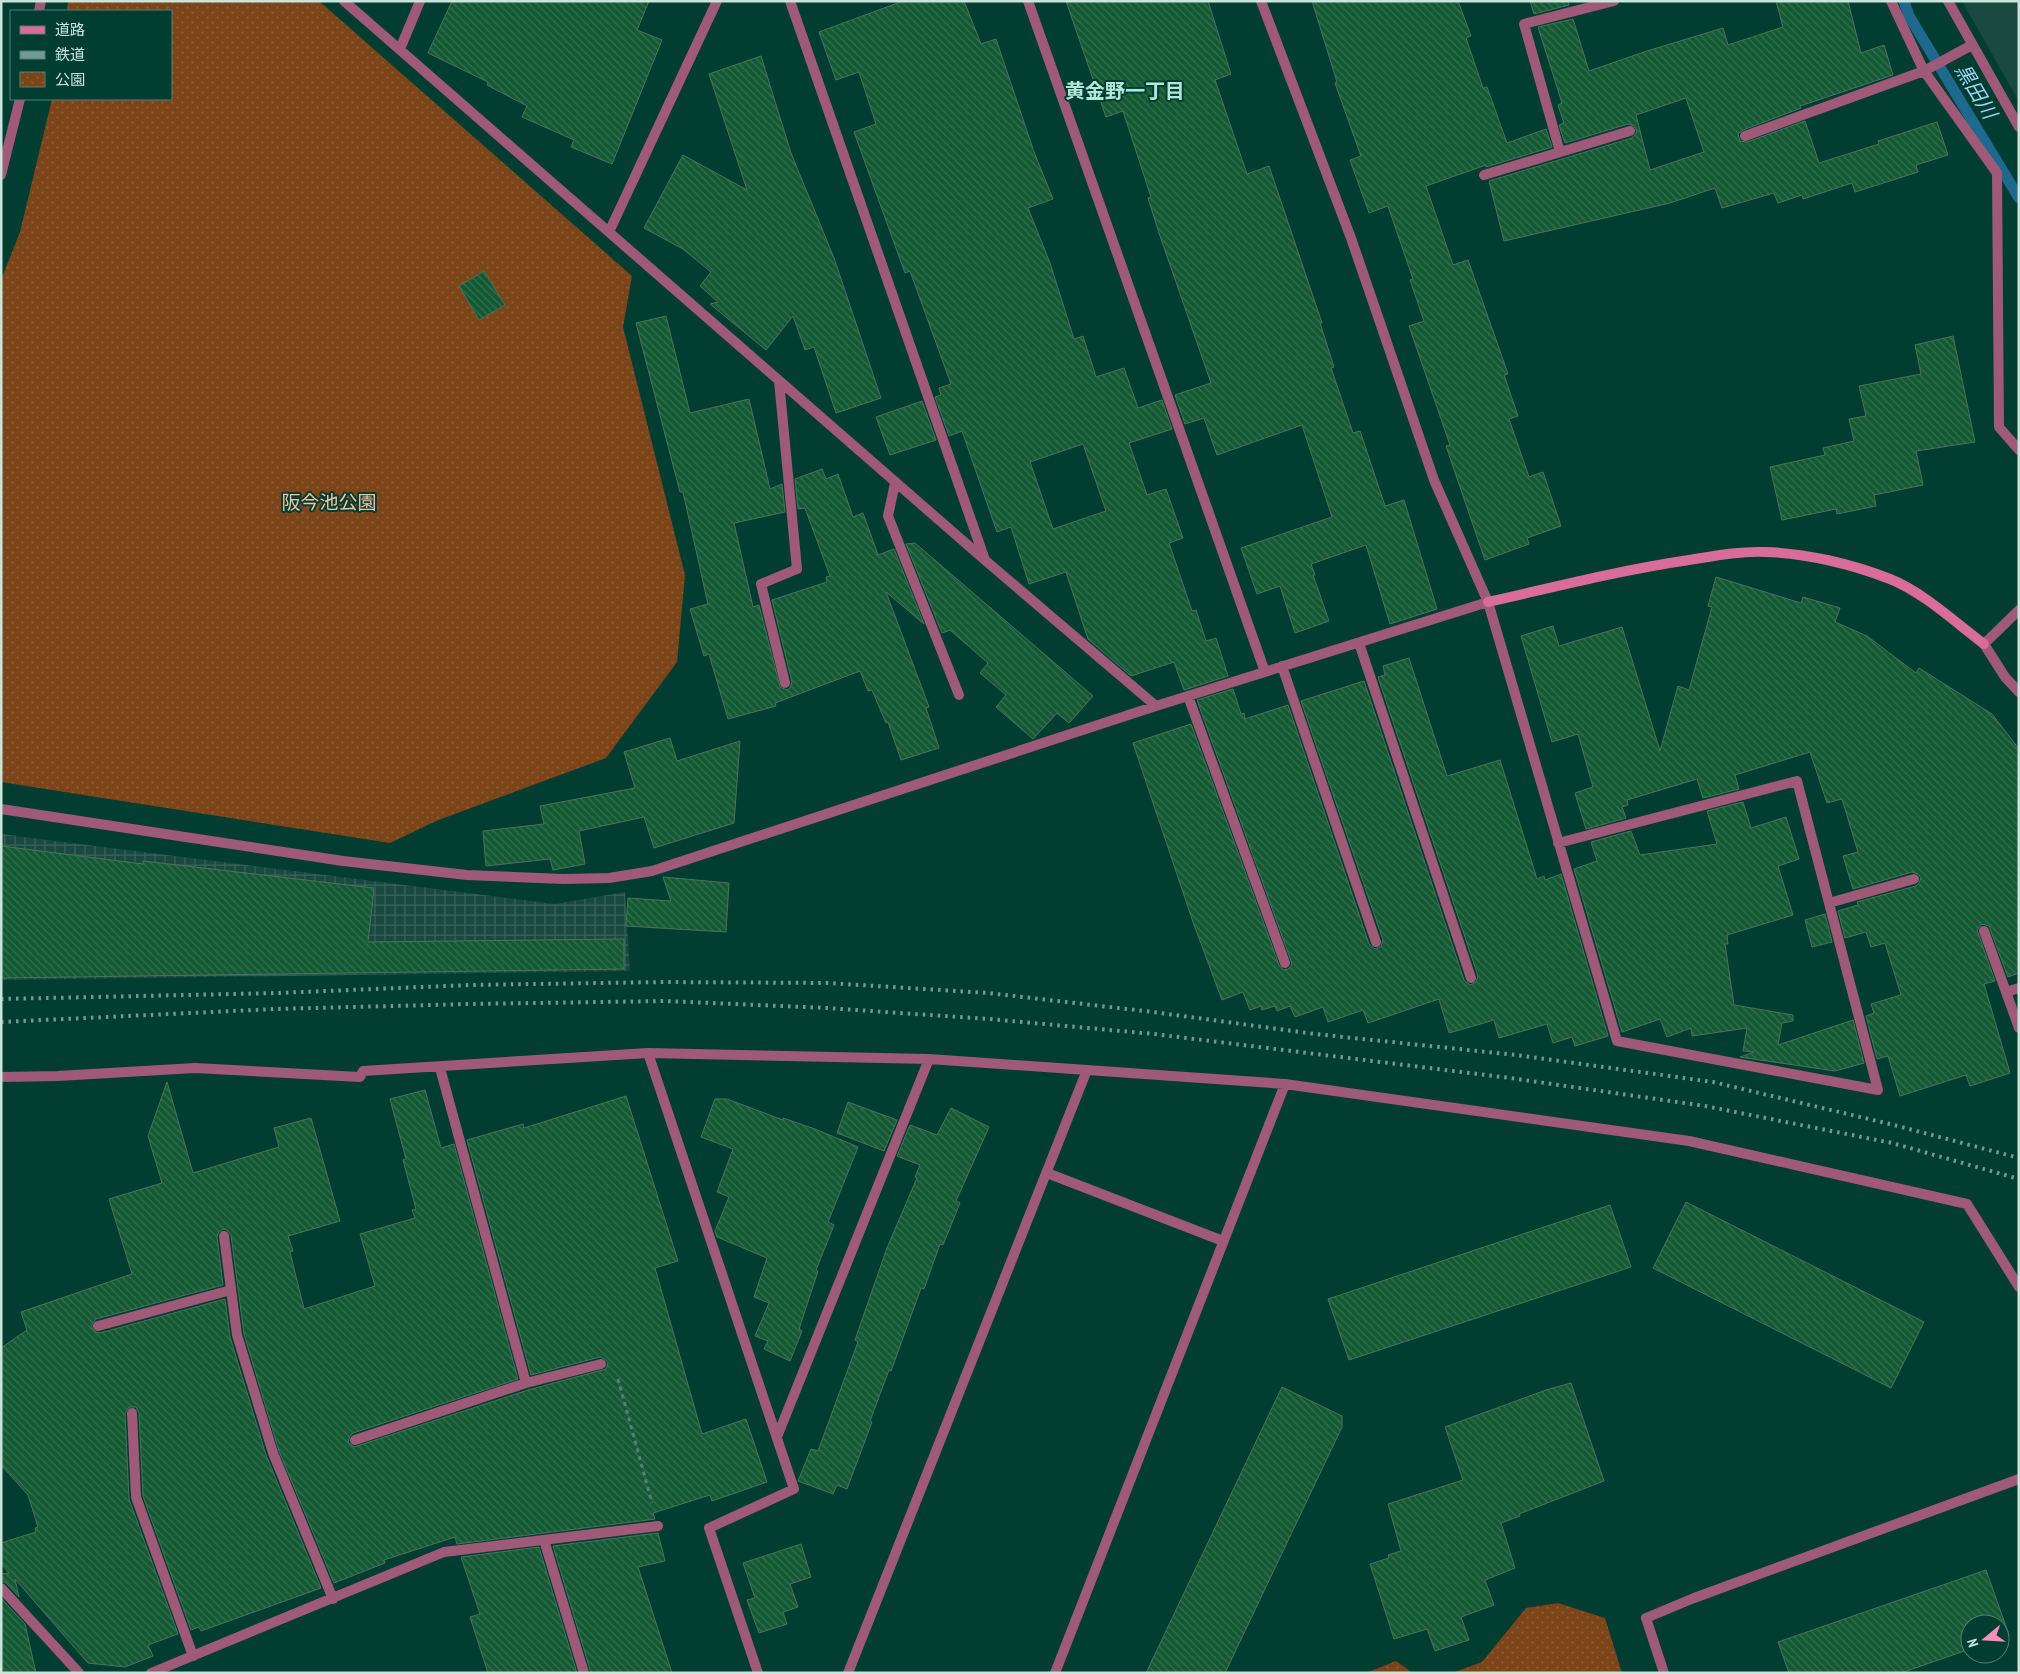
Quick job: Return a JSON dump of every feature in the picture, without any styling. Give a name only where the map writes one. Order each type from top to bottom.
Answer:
[{"type":"street","points":[[344,1],[895,482],[1156,706]]},
{"type":"street","points":[[400,49],[420,1]]},
{"type":"street","points":[[609,232],[718,1]]},
{"type":"street","points":[[790,1],[986,561]]},
{"type":"street","points":[[1028,1],[1265,672]]},
{"type":"street","points":[[1261,1],[1351,238],[1434,480],[1488,602],[1558,843],[1617,1041],[1878,1090],[1797,781],[1558,843]]},
{"type":"street","points":[[1560,152],[1524,24],[1614,1]]},
{"type":"street","points":[[1891,1],[1928,69],[1997,173],[1999,426],[2019,450]]},
{"type":"street","points":[[1948,1],[2019,127]]},
{"type":"street","points":[[1745,136],[1928,69],[1972,45]]},
{"type":"street","points":[[1,175],[20,100]]},
{"type":"street","points":[[1484,174],[1630,131]]},
{"type":"street","points":[[779,380],[797,569],[761,584],[785,682]]},
{"type":"street","points":[[895,482],[888,516],[959,695]]},
{"type":"street","points":[[1,810],[284,852],[421,870],[484,876],[564,879],[609,878],[652,871],[1156,706],[1488,602],[1651,565],[1728,554],[1785,553],[1832,561],[1890,579],[1923,598],[1984,644],[2005,677],[2019,692]]},
{"type":"street","points":[[1984,644],[2019,610]]},
{"type":"street","points":[[1359,643],[1471,978]]},
{"type":"street","points":[[1282,666],[1376,942]]},
{"type":"street","points":[[1188,696],[1285,963]]},
{"type":"street","points":[[1829,903],[1914,879]]},
{"type":"street","points":[[1984,931],[2019,1028]]},
{"type":"street","points":[[2006,992],[2019,988]]},
{"type":"street","points":[[648,1053],[794,1489],[709,1528],[758,1673]]},
{"type":"street","points":[[1,1077],[58,1076],[195,1068],[360,1077],[363,1072],[648,1053],[929,1059],[1285,1084],[1689,1141],[1967,1204],[2019,1287]]},
{"type":"street","points":[[777,1437],[929,1059]]},
{"type":"street","points":[[440,1068],[526,1383]]},
{"type":"street","points":[[848,1673],[1087,1070]]},
{"type":"street","points":[[1055,1673],[1285,1084]]},
{"type":"street","points":[[1047,1172],[1224,1241]]},
{"type":"street","points":[[224,1236],[237,1334],[273,1453],[333,1599]]},
{"type":"street","points":[[98,1326],[231,1290]]},
{"type":"street","points":[[355,1440],[526,1383],[601,1364]]},
{"type":"street","points":[[132,1413],[136,1497],[193,1656]]},
{"type":"street","points":[[1664,1673],[1646,1618],[1694,1598],[2019,1479]]},
{"type":"street","points":[[151,1673],[444,1552],[658,1526]]},
{"type":"street","points":[[544,1540],[584,1673]]},
{"type":"street","points":[[1,1588],[79,1673]]},
{"type":"path","points":[[601,1364],[614,1364],[658,1526]]},
{"type":"shaded area","points":[[1962,1],[2019,1],[2019,102]]},
{"type":"shaded area","points":[[1,834],[555,904],[625,892],[630,971],[1,980]]},
{"type":"green space","name":"阪今池公園","points":[[68,1],[319,1],[632,276],[623,327],[685,575],[677,662],[606,758],[436,821],[390,843],[1,782],[1,280],[20,232],[52,100],[172,100],[172,10],[67,10]]},
{"type":"green space","points":[[1558,1603],[1605,1618],[1622,1673],[1452,1673],[1482,1662],[1526,1608]]},
{"type":"green space","points":[[1396,1661],[1413,1673],[1366,1673]]},
{"type":"building","points":[[452,1],[649,1],[637,30],[662,40],[612,164],[571,147],[574,140],[522,117],[527,106],[487,85],[488,82],[428,53]]},
{"type":"building","points":[[903,1],[964,1],[981,44],[996,39],[1034,152],[1053,199],[1028,208],[1050,263],[1074,339],[1083,336],[1096,377],[1124,368],[1138,408],[1162,400],[1172,429],[1129,443],[1147,495],[1166,489],[1183,538],[1169,543],[1192,611],[1196,610],[1206,641],[1216,638],[1228,676],[1184,690],[1174,662],[1131,676],[1088,639],[1066,572],[1029,584],[1011,527],[997,532],[962,431],[949,436],[935,397],[941,395],[939,388],[951,384],[910,271],[905,273],[854,132],[876,124],[859,72],[836,80],[819,32]],"holes":[[[1083,444],[1106,511],[1053,529],[1030,462]]]},
{"type":"building","points":[[1066,1],[1208,1],[1231,74],[1215,80],[1247,174],[1269,166],[1322,323],[1320,323],[1334,367],[1331,368],[1353,433],[1360,431],[1385,506],[1404,500],[1437,609],[1390,624],[1366,545],[1311,564],[1329,621],[1295,633],[1280,586],[1257,594],[1241,548],[1332,517],[1302,425],[1217,455],[1204,418],[1185,424],[1175,395],[1211,383],[1159,233],[1148,198],[1151,197],[1123,111],[1106,117]]},
{"type":"building","points":[[1312,1],[1458,1],[1471,36],[1466,38],[1483,88],[1487,87],[1507,143],[1546,129],[1552,147],[1486,167],[1486,165],[1426,186],[1453,265],[1468,260],[1508,374],[1504,375],[1518,416],[1509,419],[1529,477],[1543,472],[1561,526],[1527,538],[1529,544],[1485,560],[1446,446],[1450,445],[1409,326],[1424,321],[1410,280],[1413,279],[1388,206],[1369,213],[1350,160],[1361,156],[1335,83],[1337,82]]},
{"type":"building","points":[[1530,1],[1568,1],[1569,5],[1534,14]]},
{"type":"building","points":[[1776,1],[1848,1],[1861,53],[1884,45],[1893,75],[1800,106],[1801,108],[1743,130],[1738,134],[1740,141],[1747,142],[1805,121],[1819,163],[1879,144],[1878,141],[1937,122],[1948,155],[1916,165],[1918,172],[1855,192],[1852,183],[1803,199],[1802,195],[1778,203],[1774,193],[1722,208],[1715,188],[1670,203],[1504,241],[1489,181],[1632,138],[1637,132],[1634,126],[1628,124],[1565,143],[1559,125],[1564,123],[1558,105],[1562,103],[1538,27],[1573,19],[1589,71],[1723,28],[1728,45],[1783,27]],"holes":[[[1686,98],[1704,152],[1650,170],[1636,115]]]},
{"type":"building","points":[[761,56],[791,153],[834,258],[881,398],[836,413],[814,347],[805,350],[793,316],[766,350],[710,304],[718,302],[700,286],[711,272],[683,249],[644,228],[683,155],[747,190],[709,74]]},
{"type":"building","points":[[484,271],[505,305],[479,320],[459,286]]},
{"type":"building","points":[[666,316],[690,413],[749,399],[770,489],[782,484],[785,512],[734,523],[753,607],[759,605],[780,687],[787,690],[792,682],[772,600],[827,582],[826,577],[830,576],[805,508],[798,509],[795,479],[822,469],[826,479],[838,474],[853,517],[863,513],[878,555],[894,549],[924,624],[886,592],[929,707],[926,708],[939,748],[901,760],[888,722],[886,723],[872,690],[868,691],[860,671],[775,703],[776,706],[728,719],[709,654],[704,656],[690,609],[708,604],[683,492],[680,492],[636,323]]},
{"type":"building","points":[[1953,336],[1975,442],[1916,451],[1923,485],[1874,495],[1876,506],[1837,514],[1836,509],[1782,520],[1770,467],[1825,455],[1823,448],[1854,441],[1849,419],[1866,416],[1859,386],[1921,374],[1915,345]]},
{"type":"building","points":[[922,401],[936,440],[890,455],[876,417]]},
{"type":"building","points":[[915,543],[1093,696],[1069,723],[1057,713],[1033,739],[996,707],[1006,695],[980,673],[988,663],[950,630],[942,633],[906,544]]},
{"type":"building","points":[[1716,577],[1801,603],[1803,597],[1840,608],[1835,622],[1867,636],[1916,673],[1919,668],[1992,714],[2019,749],[2019,973],[2008,977],[1989,926],[1982,924],[1977,930],[1995,981],[1984,984],[2010,1073],[1970,1086],[1966,1075],[1900,1096],[1888,1056],[1877,1059],[1866,1016],[1874,1013],[1871,1004],[1901,995],[1885,943],[1871,947],[1866,932],[1845,938],[1838,911],[1858,905],[1857,902],[1916,886],[1921,878],[1918,874],[1912,872],[1853,889],[1843,856],[1858,852],[1842,799],[1827,803],[1810,752],[1735,775],[1739,789],[1703,798],[1697,779],[1627,800],[1628,805],[1622,807],[1626,818],[1586,829],[1575,793],[1593,787],[1578,734],[1552,742],[1521,636],[1553,626],[1559,646],[1622,627],[1660,751],[1678,686],[1689,690],[1712,607],[1708,606]]},
{"type":"building","points":[[1409,658],[1447,776],[1500,760],[1537,879],[1544,876],[1545,880],[1561,874],[1608,1036],[1575,1046],[1572,1037],[1553,1043],[1547,1024],[1499,1038],[1494,1020],[1449,1033],[1439,999],[1368,1023],[1363,1010],[1328,1022],[1323,1007],[1295,1017],[1290,1006],[1277,1011],[1275,1006],[1262,1010],[1261,1006],[1250,1010],[1243,992],[1222,1000],[1193,922],[1133,743],[1191,724],[1279,965],[1283,970],[1288,969],[1292,965],[1291,961],[1197,700],[1233,689],[1241,714],[1244,713],[1245,719],[1288,705],[1369,944],[1375,949],[1381,946],[1383,940],[1301,701],[1364,681],[1464,980],[1470,985],[1476,982],[1478,976],[1378,677],[1385,675],[1383,666]]},
{"type":"building","points":[[670,738],[677,761],[740,741],[734,823],[654,848],[644,817],[579,831],[585,864],[553,870],[550,859],[486,866],[483,831],[544,824],[540,806],[635,788],[624,752]]},
{"type":"building","points":[[1743,802],[1751,828],[1786,817],[1799,859],[1778,866],[1793,915],[1727,935],[1728,944],[1725,944],[1734,1005],[1793,1015],[1793,1021],[1782,1023],[1778,1045],[1853,1020],[1864,1063],[1835,1071],[1740,1057],[1754,1052],[1743,1051],[1747,1028],[1692,1036],[1691,1028],[1667,1037],[1660,1019],[1622,1032],[1574,869],[1597,861],[1591,842],[1631,831],[1640,855],[1717,844],[1707,811]]},
{"type":"building","points":[[1,846],[143,864],[143,861],[374,888],[368,942],[624,939],[624,969],[1,978]]},
{"type":"building","points":[[663,877],[729,883],[726,932],[626,926],[628,898],[671,901]]},
{"type":"building","points":[[1825,914],[1832,942],[1812,947],[1805,920]]},
{"type":"building","points":[[167,1082],[193,1173],[279,1147],[274,1128],[311,1118],[340,1221],[288,1236],[293,1251],[290,1252],[304,1309],[375,1286],[360,1234],[415,1218],[412,1210],[416,1209],[403,1160],[406,1159],[390,1099],[425,1090],[441,1148],[454,1144],[518,1379],[353,1433],[348,1442],[354,1447],[528,1390],[606,1369],[608,1363],[600,1357],[531,1375],[467,1140],[523,1124],[524,1128],[626,1096],[678,1261],[655,1268],[702,1434],[746,1419],[767,1482],[712,1501],[710,1495],[653,1513],[655,1519],[457,1544],[455,1537],[384,1560],[385,1563],[334,1583],[279,1451],[244,1334],[231,1235],[227,1230],[223,1229],[218,1233],[217,1237],[223,1285],[96,1319],[92,1324],[92,1328],[100,1333],[225,1299],[230,1337],[266,1455],[321,1588],[201,1631],[199,1627],[191,1630],[143,1496],[139,1413],[136,1407],[129,1407],[125,1413],[129,1499],[178,1634],[148,1645],[153,1656],[125,1667],[88,1663],[15,1579],[19,1597],[6,1583],[1,1581],[1,1574],[9,1573],[1,1564],[1,1543],[36,1532],[35,1528],[38,1527],[28,1495],[1,1465],[1,1348],[27,1330],[21,1312],[132,1274],[109,1199],[162,1183],[148,1136]]},
{"type":"building","points":[[715,1099],[727,1099],[783,1120],[783,1118],[815,1129],[858,1147],[828,1222],[834,1225],[816,1270],[818,1271],[799,1329],[802,1331],[790,1361],[764,1349],[768,1341],[755,1336],[769,1303],[754,1297],[767,1258],[717,1237],[715,1231],[729,1197],[717,1192],[733,1149],[701,1137]]},
{"type":"building","points":[[848,1102],[897,1120],[884,1151],[837,1133]]},
{"type":"building","points":[[951,1108],[989,1127],[956,1201],[960,1203],[943,1245],[940,1244],[924,1289],[921,1288],[891,1371],[889,1370],[870,1421],[872,1422],[847,1489],[837,1485],[833,1494],[798,1481],[811,1449],[818,1451],[858,1342],[855,1340],[887,1248],[917,1178],[915,1177],[920,1165],[897,1156],[910,1125],[937,1135]]},
{"type":"building","points":[[1686,1202],[1924,1322],[1891,1388],[1653,1268]]},
{"type":"building","points":[[1610,1205],[1631,1267],[1349,1360],[1328,1299]]},
{"type":"building","points":[[1571,1383],[1604,1481],[1519,1514],[1520,1516],[1501,1523],[1515,1568],[1485,1580],[1494,1605],[1461,1617],[1469,1640],[1435,1651],[1427,1629],[1394,1639],[1370,1564],[1389,1558],[1388,1555],[1401,1551],[1388,1504],[1463,1480],[1445,1427],[1546,1390]]},
{"type":"building","points":[[1282,1387],[1342,1416],[1342,1427],[1225,1673],[1146,1673]]},
{"type":"building","points":[[658,1533],[665,1561],[638,1567],[672,1673],[591,1673],[553,1546]]},
{"type":"building","points":[[801,1544],[811,1577],[790,1584],[798,1607],[783,1612],[787,1624],[759,1633],[747,1600],[755,1598],[743,1563]]},
{"type":"building","points":[[539,1547],[577,1673],[488,1673],[470,1617],[480,1614],[461,1557]]},
{"type":"building","points":[[1986,1570],[2002,1614],[1960,1614],[1960,1652],[1901,1673],[1789,1673],[1778,1642]]},
{"type":"building","points":[[1,1598],[25,1624],[36,1673],[1,1673]]},
{"type":"waterway","name":"黒田川","points":[[1904,1],[1909,16],[2019,198]]},
{"type":"railway","points":[[1,999],[278,993],[470,985],[665,982],[828,983],[988,993],[1153,1012],[1315,1034],[1516,1055],[1713,1082],[1894,1125],[2019,1158]]},
{"type":"railway","points":[[1,1022],[275,1009],[665,1001],[827,1008],[989,1019],[1154,1034],[1510,1078],[1705,1106],[1892,1143],[2019,1179]]},
{"type":"district","name":"黄金野一丁目","points":[[1125,91]]}]
